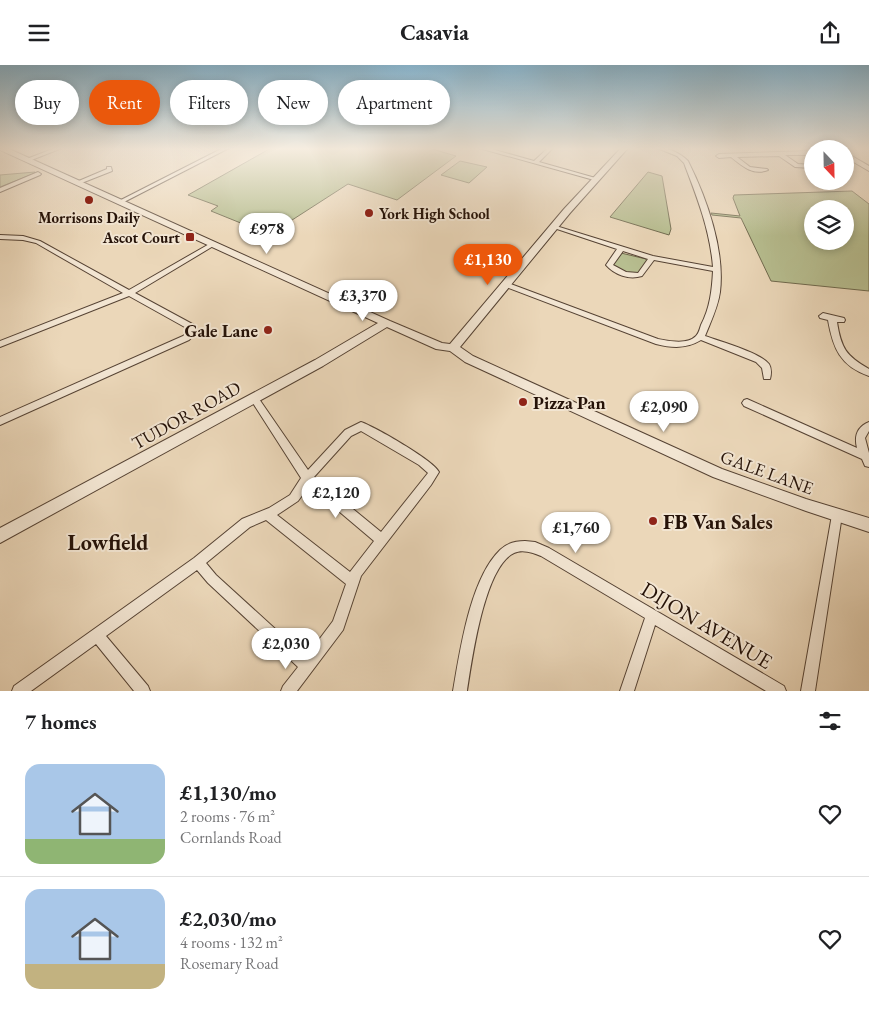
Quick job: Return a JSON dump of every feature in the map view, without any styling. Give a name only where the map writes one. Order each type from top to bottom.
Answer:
[{"type":"street","points":[[0,189],[30,177]]},
{"type":"street","name":"GALE LANE","points":[[64,177],[386,323],[452,348],[469,359],[718,473],[869,525]]},
{"type":"street","points":[[77,183],[92,177]]},
{"type":"street","points":[[120,202],[169,177]]},
{"type":"street","points":[[452,348],[596,179],[589,177]]},
{"type":"street","points":[[505,285],[656,341],[679,345],[700,337],[716,293],[718,258],[713,238],[691,177]]},
{"type":"street","points":[[554,227],[652,258],[718,270]]},
{"type":"street","points":[[0,237],[23,238],[38,242],[193,328],[194,331],[191,335],[0,421]]},
{"type":"street","points":[[0,344],[129,293],[213,244]]},
{"type":"street","points":[[621,249],[609,265],[614,270],[632,276],[640,275],[652,258]]},
{"type":"street","points":[[823,316],[841,320]]},
{"type":"street","points":[[832,318],[839,351],[850,362],[869,373]]},
{"type":"street","name":"TUDOR ROAD","points":[[0,536],[340,351],[386,323]]},
{"type":"street","points":[[700,337],[760,360],[766,367],[767,377]]},
{"type":"street","points":[[254,398],[307,478],[381,539]]},
{"type":"street","points":[[747,403],[867,459]]},
{"type":"street","points":[[19,691],[198,562],[246,523],[268,515],[294,498],[307,478],[348,433],[361,426],[423,462],[434,472],[356,573],[338,625],[288,691]]},
{"type":"street","points":[[867,459],[859,435],[863,429],[869,426]]},
{"type":"street","points":[[268,515],[353,582]]},
{"type":"street","points":[[808,691],[836,515]]},
{"type":"street","name":"DIJON AVENUE","points":[[460,691],[475,615],[493,570],[506,552],[526,545],[536,548],[779,691]]},
{"type":"street","points":[[198,562],[212,579],[307,667]]},
{"type":"street","points":[[627,691],[652,615]]},
{"type":"street","points":[[97,635],[143,691]]},
{"type":"green space","points":[[0,177],[25,177],[0,187]]},
{"type":"green space","points":[[219,177],[428,177],[397,200],[348,184],[275,231],[258,225],[253,228],[211,211],[218,206],[188,195]]},
{"type":"green space","points":[[449,177],[476,177],[469,183]]},
{"type":"green space","points":[[644,177],[662,177],[671,229],[669,235],[610,217]]},
{"type":"green space","points":[[852,191],[869,204],[869,291],[771,281],[741,218],[712,215],[711,213],[740,216],[733,198],[734,195]]},
{"type":"green space","points":[[621,253],[646,259],[647,261],[637,275],[611,265]]},
{"type":"place","name":"Morrisons Daily","points":[[89,200]]},
{"type":"place","name":"York High School","points":[[369,213]]},
{"type":"place","name":"Ascot Court","points":[[190,237]]},
{"type":"place","name":"Gale Lane","points":[[268,330]]},
{"type":"place","name":"Pizza Pan","points":[[523,402]]},
{"type":"place","name":"FB Van Sales","points":[[653,521]]},
{"type":"district","name":"Lowfield","points":[[108,542]]}]
